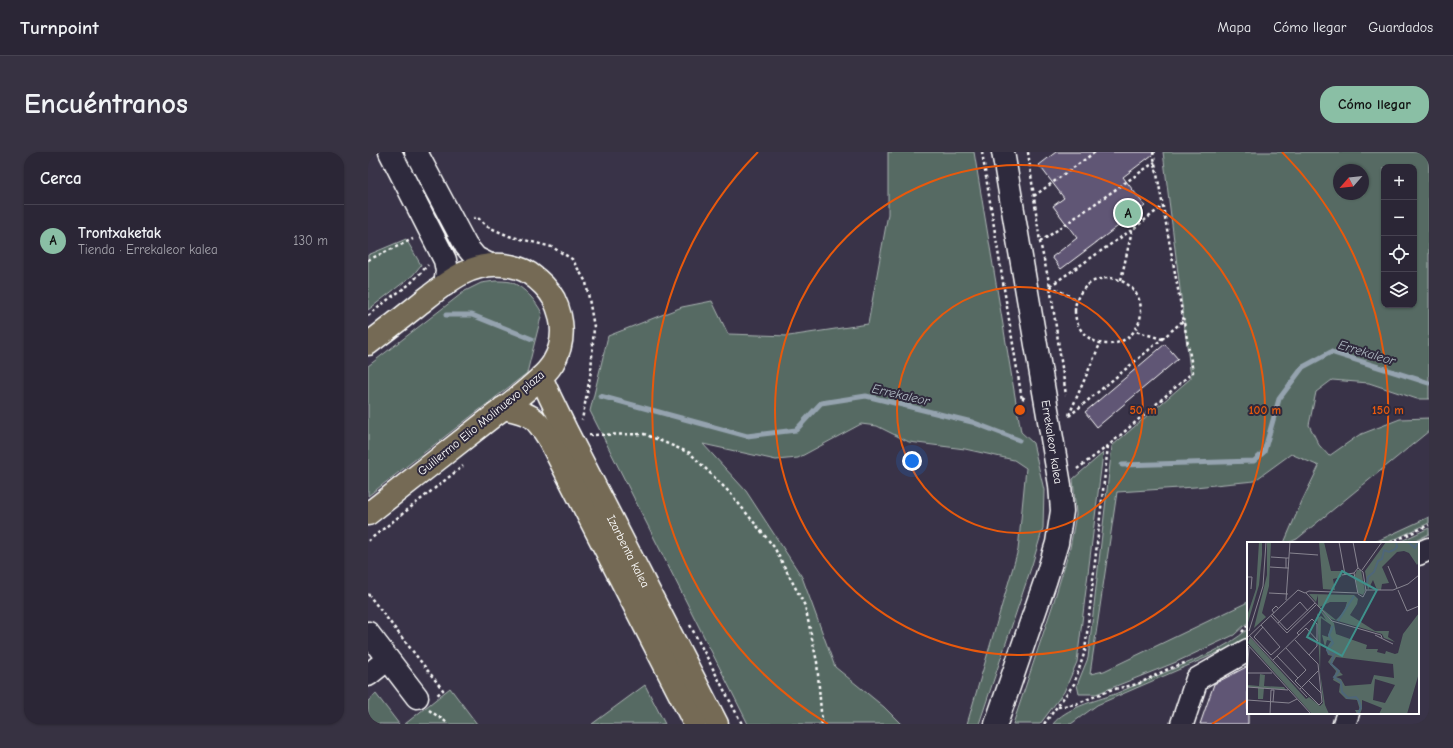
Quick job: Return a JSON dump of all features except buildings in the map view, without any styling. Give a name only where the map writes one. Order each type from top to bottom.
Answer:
[{"type":"main road","name":"Guillermo Elio Molinuevo plaza","points":[[368,344],[456,277],[473,268],[488,264],[512,266],[525,271],[538,280],[553,298],[558,310],[562,336],[560,350],[552,364],[541,377],[368,514]]},
{"type":"main road","name":"Izarbenta kalea","points":[[541,377],[566,430],[717,724]]},
{"type":"main road","name":"Izarbenta kalea","points":[[503,408],[531,416],[539,423],[695,724]]},
{"type":"street","points":[[390,152],[446,260],[447,271],[445,285]]},
{"type":"street","points":[[416,152],[466,246],[476,258],[488,264]]},
{"type":"street","name":"Errekaleor kalea","points":[[996,724],[1045,582],[1057,542],[1062,511],[1060,485],[1003,152]]},
{"type":"street","points":[[1419,554],[1429,549]]},
{"type":"street","points":[[368,633],[388,659],[425,700]]},
{"type":"street","points":[[1182,724],[1197,678],[1209,672],[1243,643]]},
{"type":"street","points":[[368,675],[388,659]]},
{"type":"street","points":[[1192,724],[1209,672]]},
{"type":"street","points":[[1344,724],[1348,714]]},
{"type":"path","points":[[982,152],[1022,400],[1026,395]]},
{"type":"path","points":[[1028,152],[1040,242],[1050,286],[1076,300]]},
{"type":"path","points":[[1034,196],[1096,152]]},
{"type":"path","points":[[1077,469],[1108,446],[1193,372],[1153,152]]},
{"type":"path","points":[[1040,242],[1155,162]]},
{"type":"path","points":[[1050,286],[1133,229],[1163,206]]},
{"type":"path","points":[[456,229],[477,217],[486,226],[509,236],[552,247],[572,258],[586,282],[594,327],[591,371],[582,422],[566,430]]},
{"type":"path","points":[[1121,280],[1133,229]]},
{"type":"path","points":[[368,260],[413,239]]},
{"type":"path","points":[[368,316],[410,284],[428,265],[424,259]]},
{"type":"path","points":[[1110,278],[1121,280],[1136,293],[1140,302],[1141,317],[1135,331],[1128,338],[1120,343],[1110,345],[1100,344],[1090,339],[1082,332],[1076,322],[1076,300],[1090,283],[1100,279],[1110,278]]},
{"type":"path","points":[[1100,344],[1069,416],[1184,320]]},
{"type":"path","points":[[1135,331],[1162,339]]},
{"type":"path","points":[[589,434],[644,434],[690,453],[730,493],[760,529],[774,547],[805,606],[817,662],[822,724]]},
{"type":"path","points":[[1044,724],[1074,684],[1085,651],[1108,446]]},
{"type":"path","points":[[368,541],[468,462]]},
{"type":"path","points":[[1392,542],[1429,525]]},
{"type":"path","points":[[368,594],[443,690],[425,700],[449,724]]},
{"type":"path","points":[[1243,643],[1247,629]]},
{"type":"path","points":[[1058,707],[1076,704],[1110,690],[1138,684],[1166,670],[1190,661]]},
{"type":"green space","points":[[888,152],[974,152],[1021,432],[1033,443],[1044,490],[1043,528],[979,724],[967,724],[1018,550],[1026,468],[1014,460],[965,449],[909,442],[877,426],[861,424],[798,458],[776,460],[703,444],[746,491],[802,577],[835,667],[884,707],[901,724],[748,724],[590,411],[608,336],[682,307],[712,301],[728,334],[789,336],[868,324],[888,214]]},
{"type":"green space","points":[[1163,152],[1429,152],[1429,399],[1417,399],[1369,383],[1332,380],[1316,392],[1309,425],[1319,445],[1329,456],[1359,435],[1400,419],[1429,418],[1429,431],[1297,539],[1290,542],[1284,542],[1319,466],[1291,454],[1254,481],[1195,487],[1117,492],[1090,674],[1104,671],[1247,602],[1247,623],[1234,635],[1174,663],[1096,694],[1079,694],[1077,685],[1088,658],[1112,446],[1191,378]]},
{"type":"green space","points":[[406,239],[421,265],[413,275],[368,310],[368,255]]},
{"type":"green space","points":[[495,281],[511,282],[521,288],[533,299],[542,313],[527,373],[368,496],[368,366],[465,291],[481,283]]},
{"type":"green space","points":[[1103,453],[1077,662],[1064,692],[1040,724],[1013,724],[1070,548],[1076,514],[1073,479]]},
{"type":"green space","points":[[1429,517],[1429,523],[1389,542],[1375,542]]},
{"type":"green space","points":[[1429,528],[1429,534],[1413,542],[1399,542]]},
{"type":"green space","points":[[1247,630],[1247,640],[1097,705],[1071,724],[1053,724],[1058,718],[1073,709],[1115,694],[1212,652]]},
{"type":"green space","points":[[645,685],[665,724],[592,724]]},
{"type":"green space","points":[[450,688],[477,724],[405,724]]},
{"type":"green space","points":[[376,694],[399,724],[368,724],[368,701]]},
{"type":"waterway","points":[[446,315],[472,315],[532,339]]},
{"type":"waterway","name":"Errekaleor","points":[[1122,465],[1254,461],[1264,452],[1279,399],[1303,367],[1331,352],[1429,383]]},
{"type":"waterway","name":"Errekaleor","points":[[600,396],[747,436],[796,430],[821,403],[866,396],[972,422],[1019,440]]},
{"type":"place","name":"Trontxaketak","points":[[1128,213]]}]
